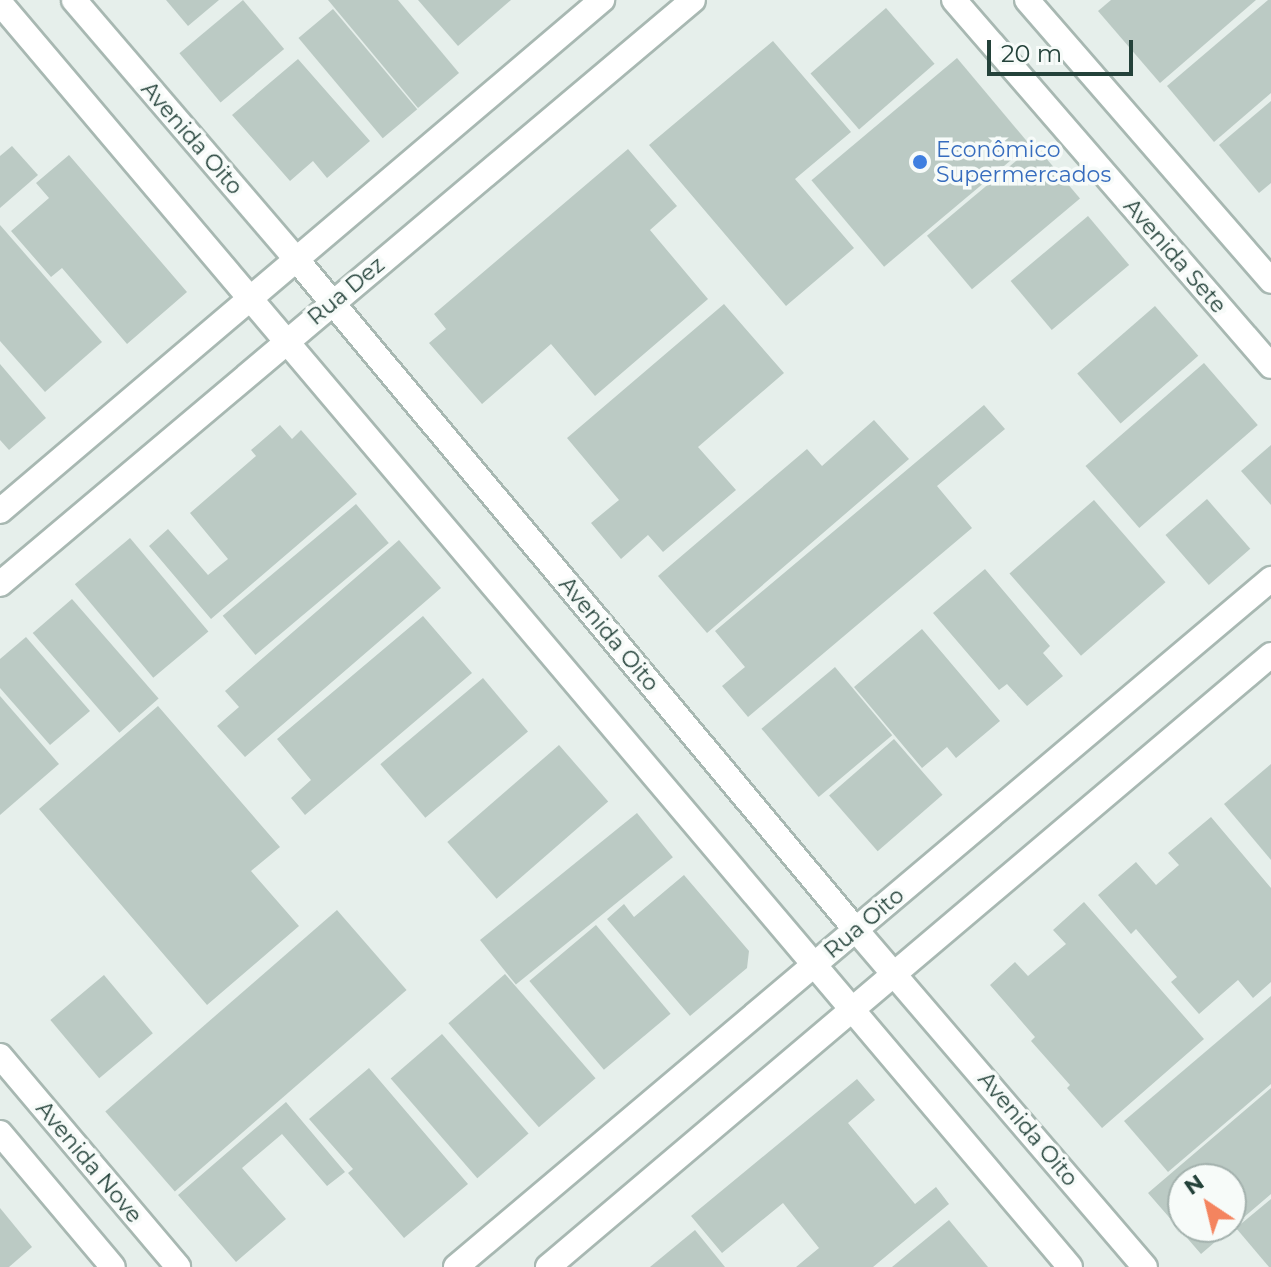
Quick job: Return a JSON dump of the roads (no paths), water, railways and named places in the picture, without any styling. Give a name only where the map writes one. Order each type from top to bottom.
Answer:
[{"type":"street","name":"Avenida Oito","points":[[74,0],[296,259],[856,930],[1145,1267]]},
{"type":"street","points":[[0,511],[602,0]]},
{"type":"street","name":"Rua Dez","points":[[0,584],[693,0]]},
{"type":"street","name":"Avenida Sete","points":[[954,0],[1271,366]]},
{"type":"street","points":[[1027,0],[1271,281]]},
{"type":"street","points":[[0,3],[1070,1267]]},
{"type":"street","name":"Rua Oito","points":[[456,1267],[1271,579]]},
{"type":"street","points":[[548,1267],[1271,655]]},
{"type":"street","name":"Avenida Nove","points":[[0,1056],[178,1267]]},
{"type":"street","points":[[0,1133],[113,1267]]},
{"type":"place","name":"Econômico Supermercados","points":[[920,162]]}]
